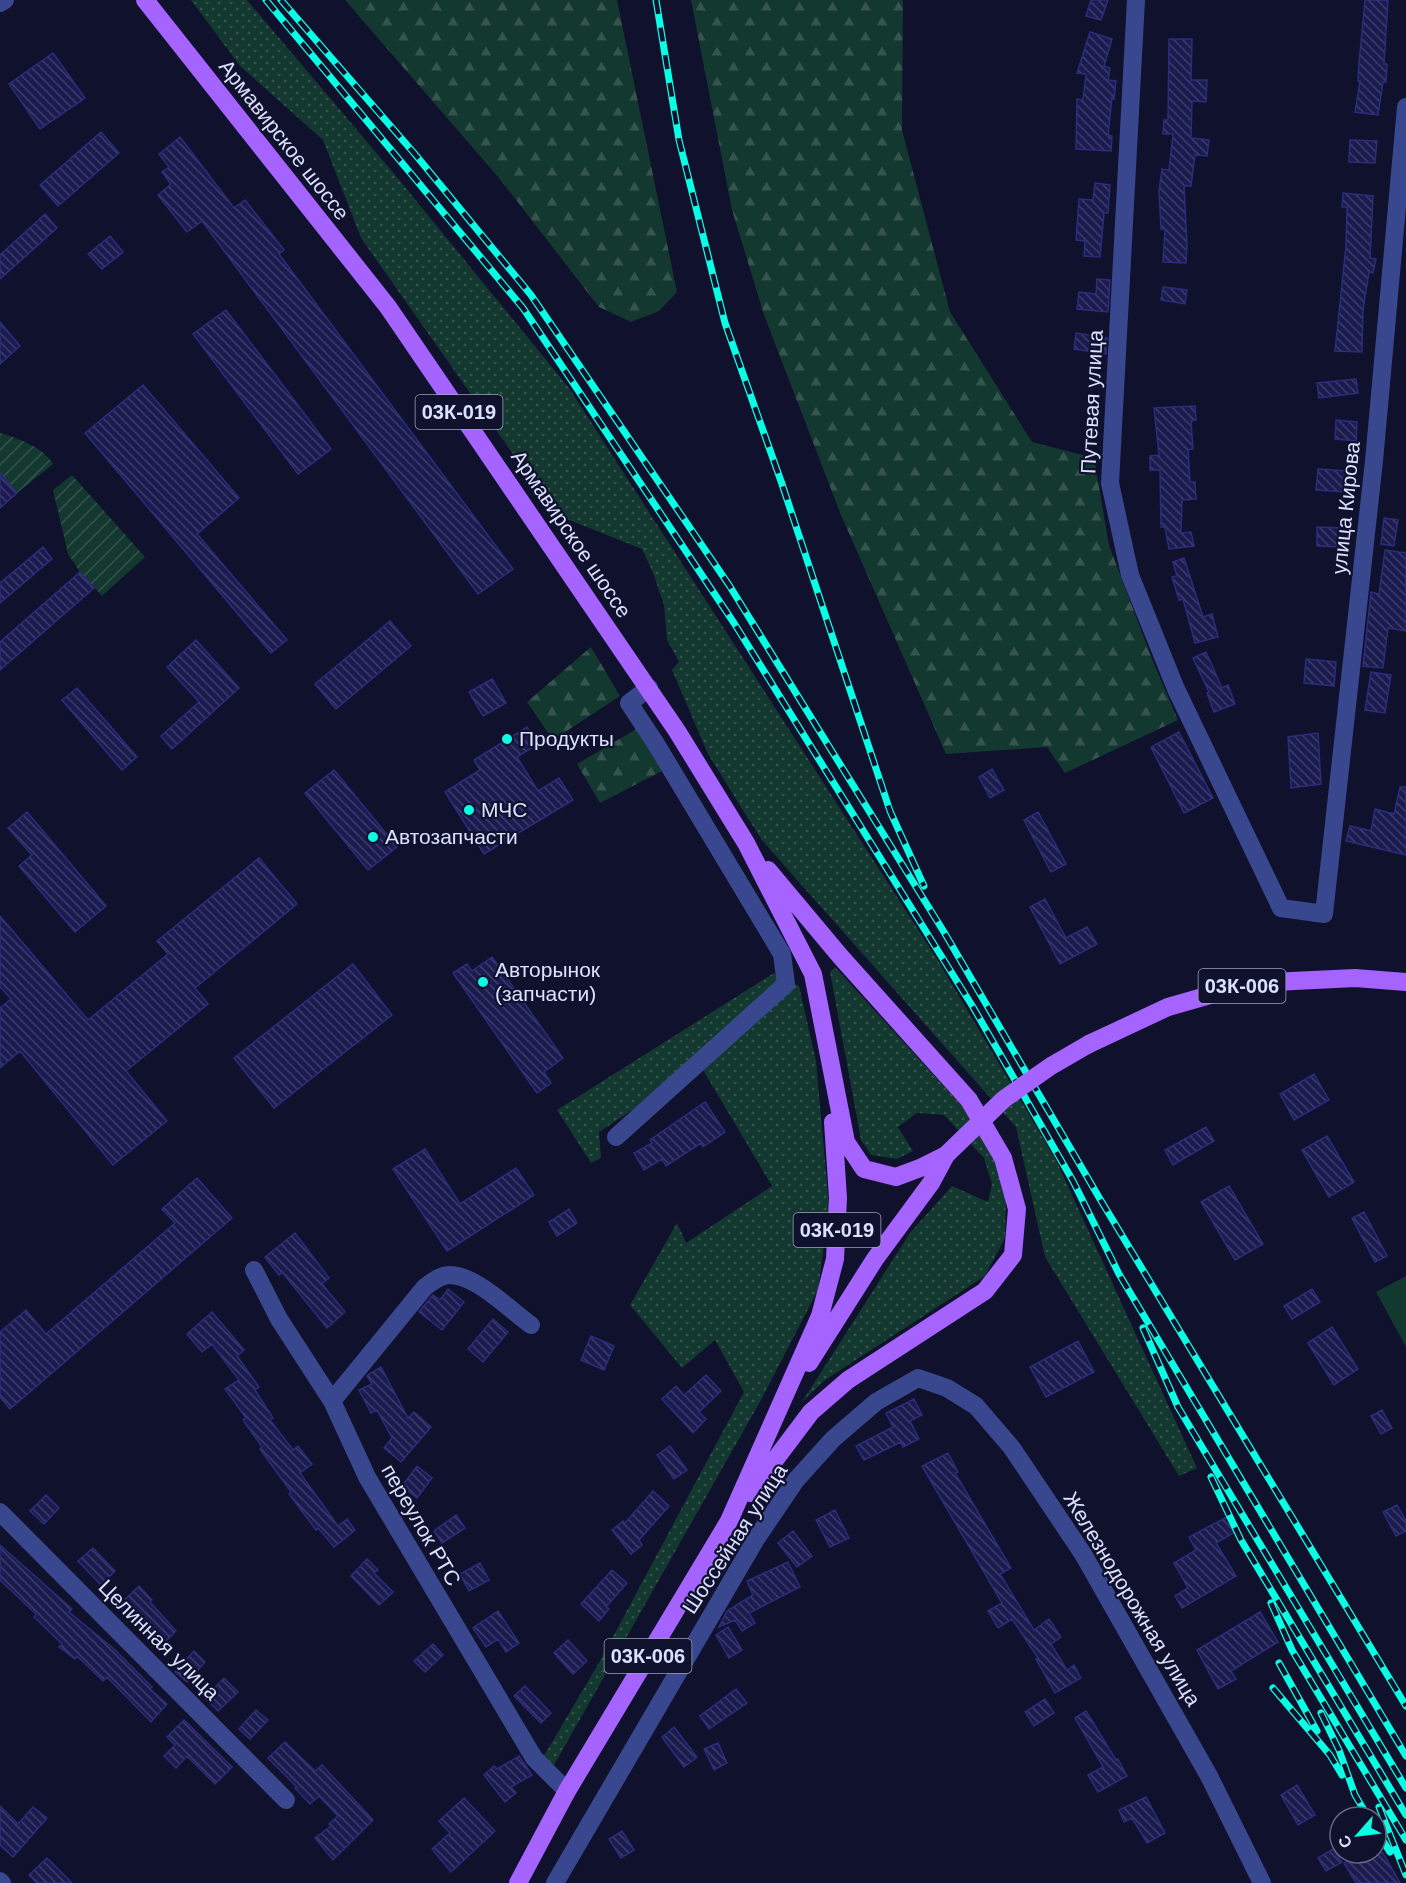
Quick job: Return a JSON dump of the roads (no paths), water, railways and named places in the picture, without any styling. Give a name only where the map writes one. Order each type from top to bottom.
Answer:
[{"type":"main road","name":"Армавирское шоссе","points":[[145,0],[388,307],[649,688],[746,843],[813,974],[827,1046]]},
{"type":"main road","points":[[729,1521],[811,1412],[848,1380],[986,1291],[1013,1255],[1017,1209],[1003,1158],[969,1100],[840,956],[746,843]]},
{"type":"main road","name":"03К-006","points":[[782,1406],[875,1259],[931,1183],[946,1155],[1005,1100],[1051,1066],[1089,1044],[1168,1007],[1252,983],[1355,978],[1406,982]]},
{"type":"main road","points":[[827,1046],[846,1142],[864,1169],[896,1177],[946,1155]]},
{"type":"main road","name":"03К-019","points":[[782,1406],[820,1316],[835,1259],[838,1198],[827,1046]]},
{"type":"main road","name":"Шоссейная улица","points":[[518,1883],[567,1791],[729,1521],[782,1406]]},
{"type":"street","points":[[0,3],[5,0]]},
{"type":"street","name":"Путевая улица","points":[[1136,0],[1110,483],[1130,575],[1138,596],[1176,689],[1281,908],[1324,914]]},
{"type":"street","name":"улица Кирова","points":[[1324,914],[1372,472],[1406,106]]},
{"type":"street","points":[[616,1137],[786,984],[782,954],[629,703],[649,688]]},
{"type":"street","name":"переулок РТС","points":[[254,1270],[279,1319],[332,1401],[367,1478],[534,1758],[567,1791]]},
{"type":"street","points":[[332,1401],[425,1287],[437,1278],[450,1275],[471,1280],[531,1325]]},
{"type":"street","name":"Шоссейная улица","points":[[555,1883],[756,1539],[796,1480],[833,1439],[876,1402],[918,1378]]},
{"type":"street","name":"Железнодорожная улица","points":[[918,1378],[947,1388],[975,1406],[1012,1448],[1089,1564],[1209,1776],[1262,1883]]},
{"type":"street","name":"Целинная улица","points":[[0,1512],[286,1800]]},
{"type":"railway","points":[[266,0],[523,308],[734,623],[973,1007],[1073,1181],[1119,1274],[1406,1756]]},
{"type":"railway","points":[[281,0],[414,153],[531,295],[729,585],[944,932],[1100,1199],[1406,1706]]},
{"type":"railway","points":[[656,0],[679,140],[725,323],[782,484],[890,811],[924,886]]},
{"type":"railway","points":[[1143,1328],[1178,1407],[1406,1788]]},
{"type":"railway","points":[[1211,1477],[1241,1540],[1406,1815]]},
{"type":"railway","points":[[1271,1603],[1292,1650],[1406,1840]]},
{"type":"railway","points":[[1279,1663],[1317,1731]]},
{"type":"railway","points":[[1273,1688],[1330,1755],[1342,1775]]},
{"type":"railway","points":[[1321,1713],[1361,1805]]},
{"type":"railway","points":[[1388,1830],[1406,1875]]},
{"type":"place","name":"Продукты","points":[[507,739]]},
{"type":"place","name":"МЧС","points":[[469,810]]},
{"type":"place","name":"Автозапчасти","points":[[373,837]]},
{"type":"place","name":"Авторынок (запчасти)","points":[[483,982]]}]
